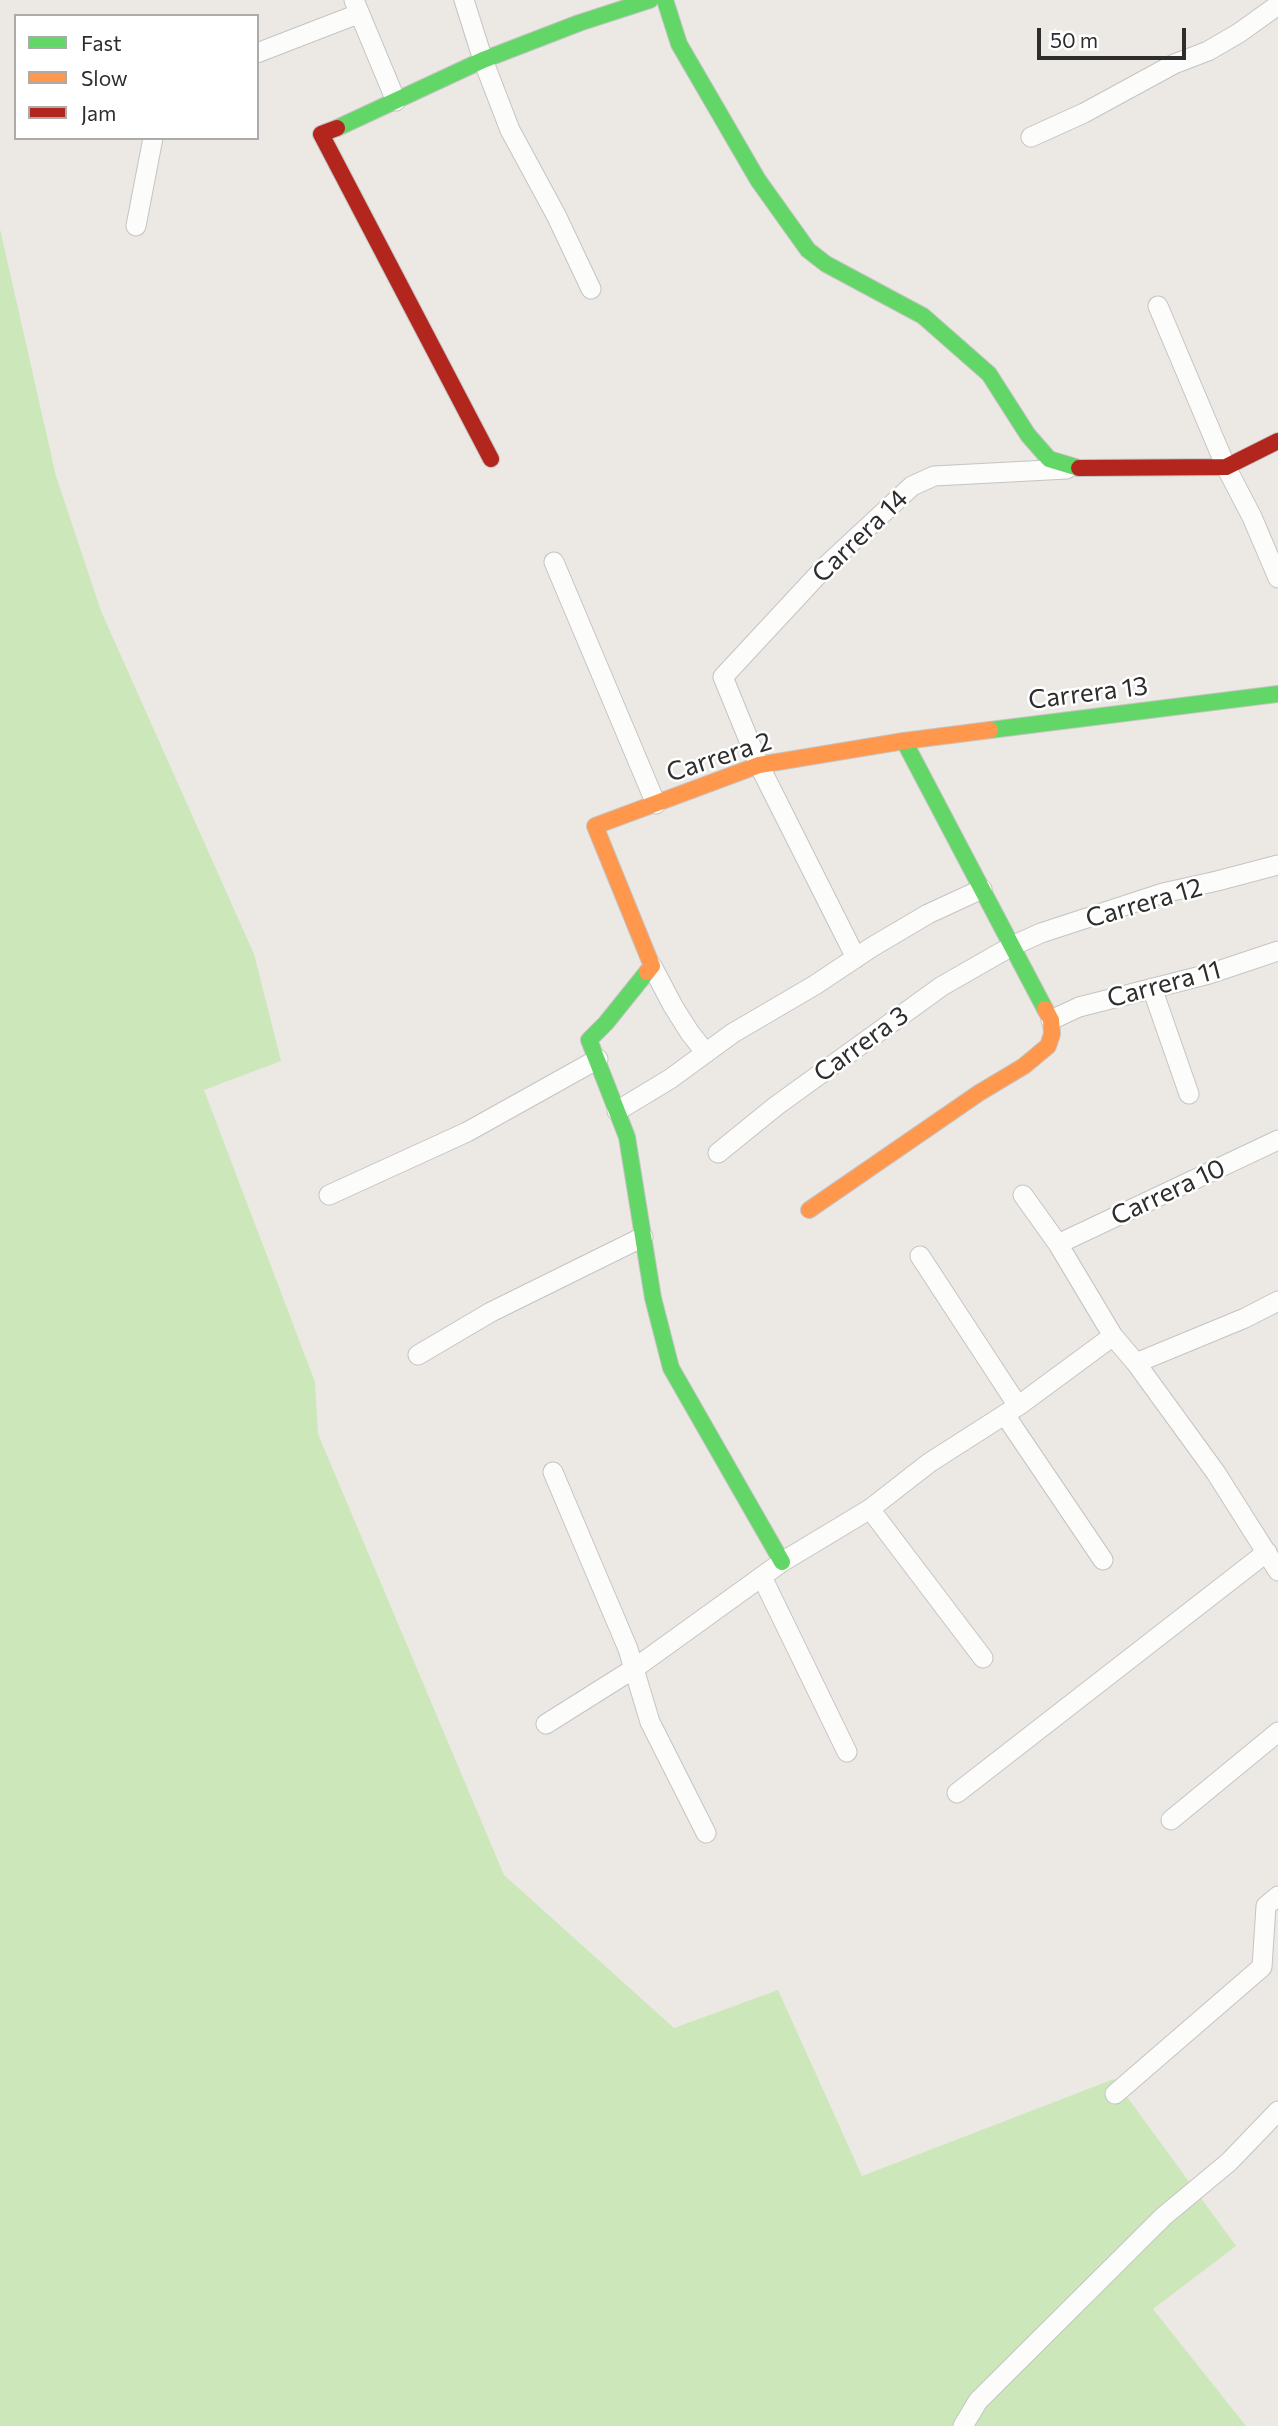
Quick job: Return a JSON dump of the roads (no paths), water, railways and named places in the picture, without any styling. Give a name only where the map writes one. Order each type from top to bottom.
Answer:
[{"type":"street","points":[[464,0],[483,60],[510,130],[556,215],[591,289]]},
{"type":"street","points":[[491,459],[321,134],[483,60],[579,23],[650,0]]},
{"type":"street","points":[[665,0],[679,44],[758,180],[808,250],[826,264],[923,316],[989,374],[1028,435],[1049,459],[1076,468],[1226,467],[1278,441]]},
{"type":"street","points":[[1031,137],[1084,113],[1174,64],[1208,51],[1240,33],[1278,5]]},
{"type":"street","points":[[259,52],[356,7],[396,101]]},
{"type":"street","points":[[136,226],[153,140]]},
{"type":"street","points":[[1158,306],[1226,467],[1252,517],[1278,578]]},
{"type":"street","name":"Carrera 14","points":[[759,765],[723,677],[827,565],[912,486],[934,476],[1076,468]]},
{"type":"street","points":[[554,562],[656,804]]},
{"type":"street","name":"Carrera 13","points":[[904,741],[1278,694]]},
{"type":"street","points":[[809,1210],[979,1093],[1024,1066],[1048,1046],[1052,1034],[1051,1020],[904,741]]},
{"type":"street","name":"Carrera 2","points":[[652,966],[595,826],[759,765],[904,741]]},
{"type":"street","points":[[759,765],[856,958]]},
{"type":"street","name":"Carrera 12","points":[[1012,946],[1041,933],[1163,892],[1278,864]]},
{"type":"street","points":[[617,1111],[670,1079],[733,1033],[928,914],[982,889]]},
{"type":"street","name":"Carrera 3","points":[[718,1153],[776,1106],[923,999],[1012,946]]},
{"type":"street","name":"Carrera 11","points":[[1051,1020],[1079,1007],[1209,974],[1278,951]]},
{"type":"street","points":[[706,1053],[673,1006],[652,966],[589,1040],[627,1138],[653,1298],[671,1368],[782,1562]]},
{"type":"street","points":[[1152,988],[1189,1094]]},
{"type":"street","points":[[329,1195],[467,1132],[598,1059]]},
{"type":"street","name":"Carrera 10","points":[[1058,1244],[1278,1140]]},
{"type":"street","points":[[957,1793],[1275,1565],[1216,1473],[1136,1363],[1113,1336],[1058,1244],[1023,1195]]},
{"type":"street","points":[[418,1355],[491,1312],[643,1237]]},
{"type":"street","points":[[920,1256],[1103,1560]]},
{"type":"street","points":[[1136,1363],[1245,1318],[1278,1301]]},
{"type":"street","points":[[547,1724],[635,1668],[782,1562],[870,1509],[929,1463],[1011,1411],[1113,1336]]},
{"type":"street","points":[[553,1472],[635,1668],[650,1721],[706,1833]]},
{"type":"street","points":[[870,1509],[983,1658]]},
{"type":"street","points":[[762,1577],[847,1752]]},
{"type":"street","points":[[1171,1821],[1278,1732]]},
{"type":"street","points":[[1115,2094],[1262,1967],[1266,1906],[1278,1896]]},
{"type":"street","points":[[962,2426],[978,2401],[1164,2216],[1229,2162],[1278,2111]]}]
